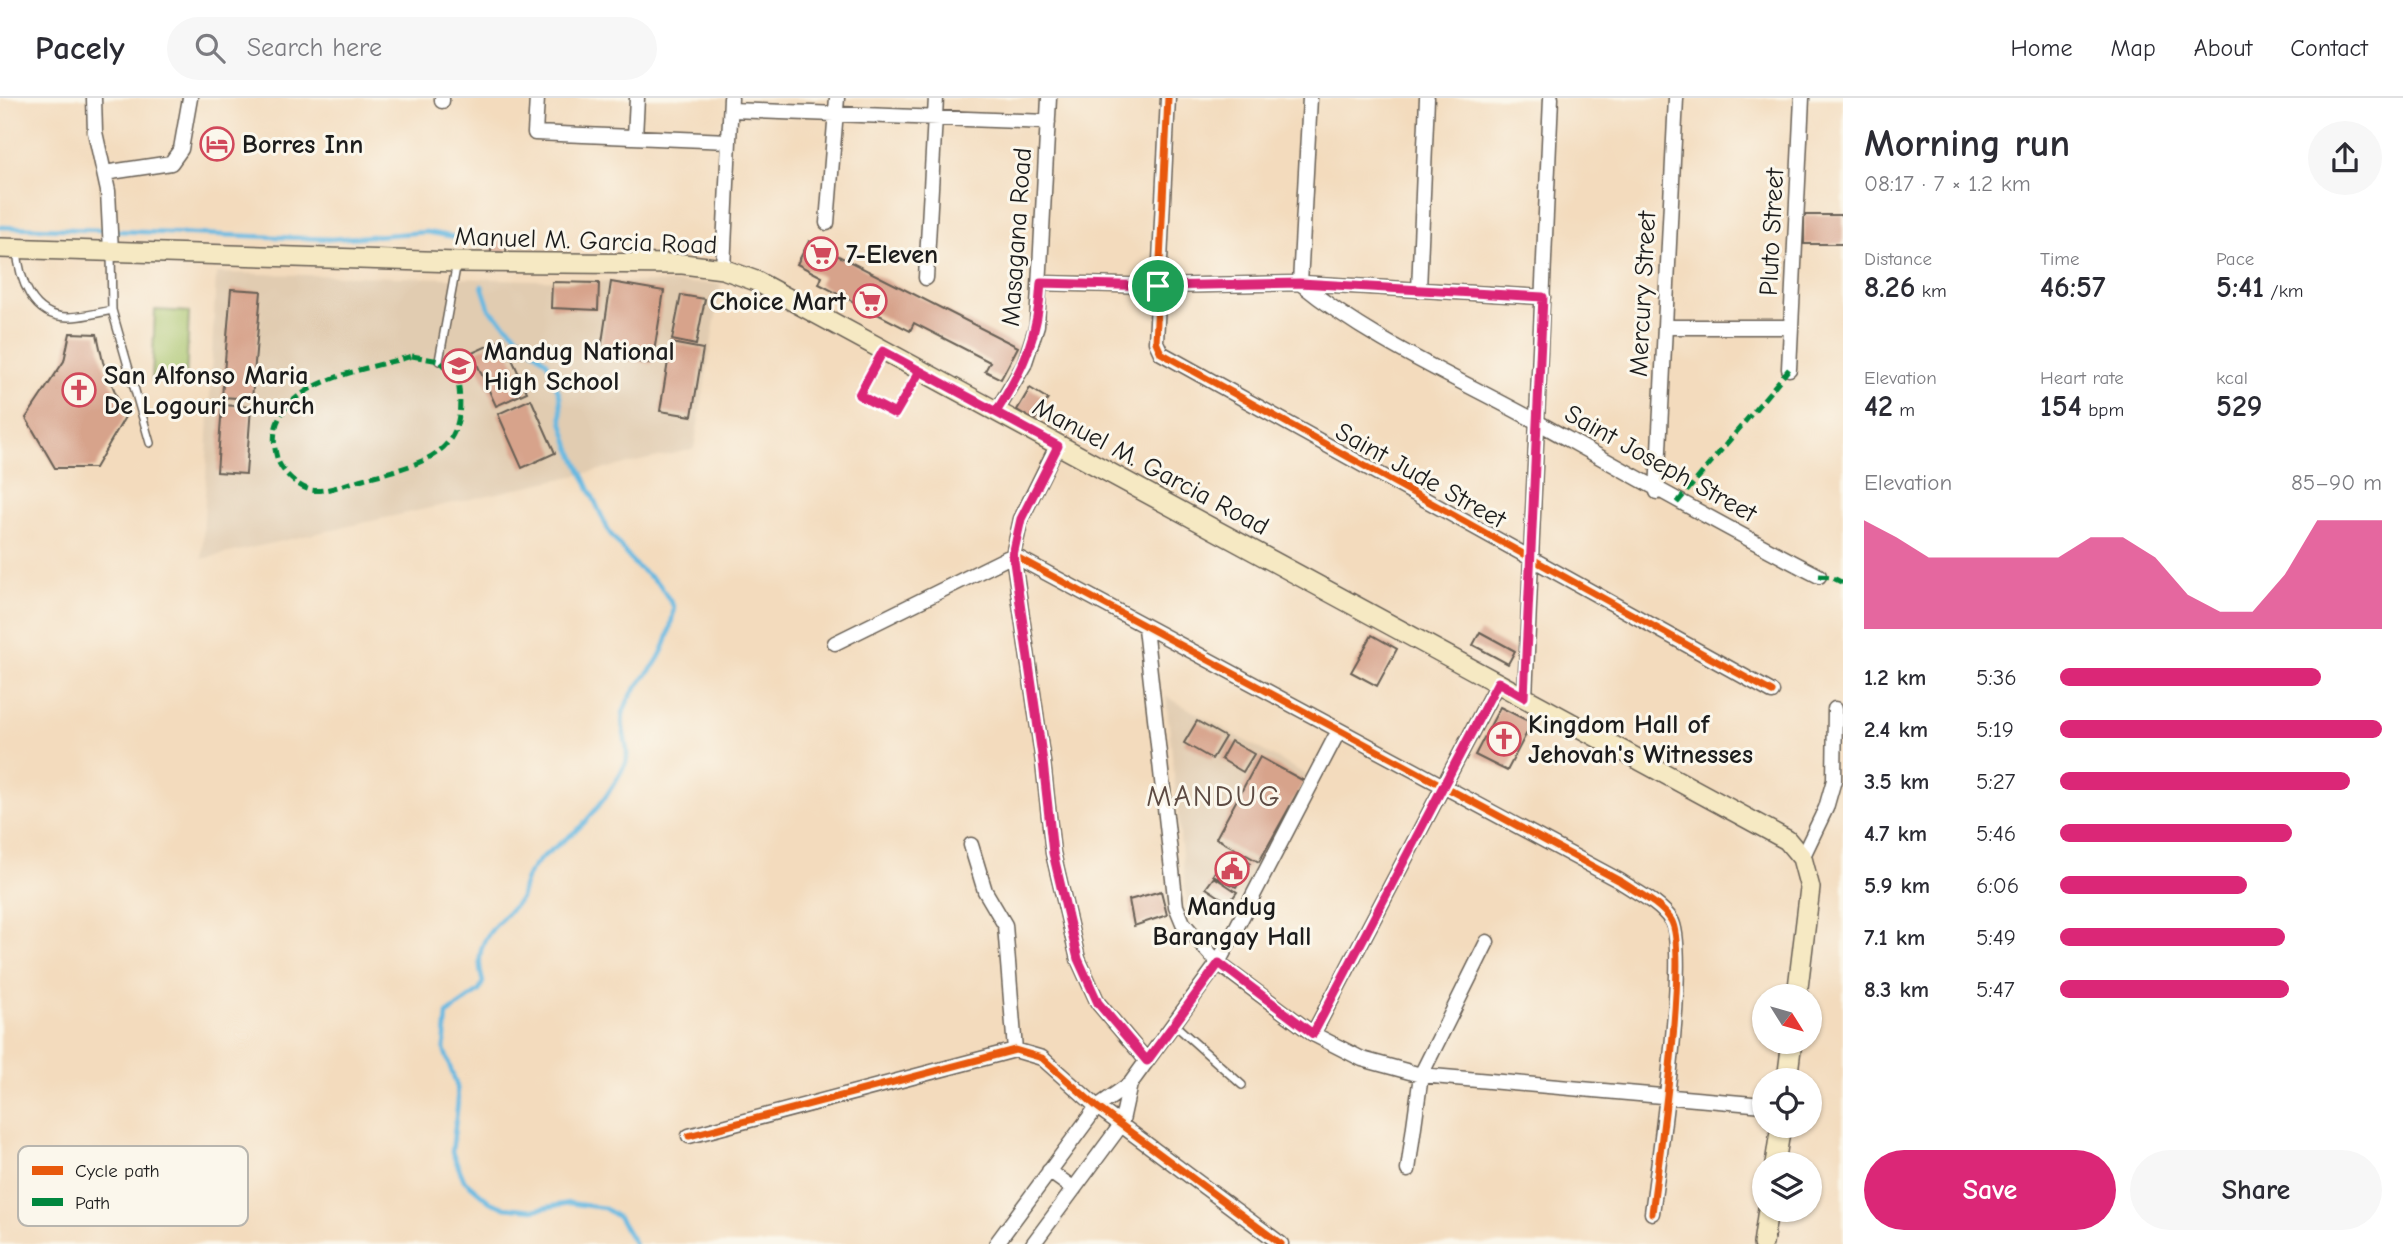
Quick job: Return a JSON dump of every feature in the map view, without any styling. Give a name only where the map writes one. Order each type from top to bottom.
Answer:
[{"type":"main road","name":"Manuel M. Garcia Road","points":[[8,248],[457,262],[650,263],[723,269],[756,281],[1498,682],[1776,834],[1795,848],[1802,858]]},
{"type":"main road","points":[[1798,984],[1810,888],[1802,858]]},
{"type":"main road","points":[[1763,1244],[1766,1222]]},
{"type":"street","points":[[94,98],[95,132],[110,211],[111,252]]},
{"type":"street","points":[[104,173],[171,163],[181,149],[190,98]]},
{"type":"street","points":[[537,98],[535,133],[729,141]]},
{"type":"street","points":[[635,137],[637,98]]},
{"type":"street","points":[[827,223],[837,98]]},
{"type":"street","points":[[926,278],[936,98]]},
{"type":"street","name":"Masagana Road","points":[[996,412],[1016,381],[1032,346],[1041,283],[1049,98]]},
{"type":"street","points":[[1158,286],[1168,98]]},
{"type":"street","points":[[1300,283],[1310,98]]},
{"type":"street","points":[[1419,290],[1427,98]]},
{"type":"street","points":[[1524,697],[1551,98]]},
{"type":"street","name":"Mercury Street","points":[[1657,492],[1676,98]]},
{"type":"street","name":"Pluto Street","points":[[1789,369],[1802,98]]},
{"type":"street","points":[[723,269],[731,104],[836,114],[1048,122]]},
{"type":"street","points":[[1041,283],[1158,286],[1300,283],[1543,297]]},
{"type":"street","name":"Saint Joseph Street","points":[[1300,283],[1332,310],[1372,334],[1538,423],[1657,492],[1819,576]]},
{"type":"street","name":"Saint Jude Street","points":[[1158,286],[1156,342],[1161,353],[1772,692]]},
{"type":"street","points":[[1665,327],[1791,327]]},
{"type":"street","points":[[1058,446],[1021,519],[1013,555],[1043,762],[1053,853],[1078,959],[1098,1003],[1147,1061]]},
{"type":"street","points":[[1013,555],[1144,628],[1620,881],[1657,905],[1671,920],[1678,940],[1667,1097],[1652,1213]]},
{"type":"street","points":[[835,643],[1013,555]]},
{"type":"street","points":[[1144,628],[1176,906],[1183,923],[1219,963],[1313,1034],[1362,1059],[1421,1075],[1752,1104]]},
{"type":"street","points":[[1313,1034],[1498,682]]},
{"type":"street","points":[[1802,858],[1832,793],[1835,768],[1835,709]]},
{"type":"street","points":[[996,1244],[1097,1107],[1130,1084],[1219,963],[1338,732]]},
{"type":"street","points":[[971,845],[985,891],[1005,925],[1016,1050]]},
{"type":"street","points":[[1408,1170],[1421,1075],[1488,942]]},
{"type":"street","points":[[689,1136],[1016,1050],[1042,1058],[1097,1107],[1281,1244]]},
{"type":"street","points":[[1033,1244],[1121,1125],[1130,1084]]},
{"type":"street","points":[[1049,1171],[1074,1189]]},
{"type":"lane","points":[[8,248],[35,304],[49,313],[67,318],[112,310]]},
{"type":"lane","points":[[111,252],[112,310],[149,443]]},
{"type":"lane","points":[[439,361],[457,262]]},
{"type":"lane","points":[[883,351],[859,395],[895,414],[920,371]]},
{"type":"lane","points":[[1175,1025],[1242,1085]]},
{"type":"shaded area","name":"Mandug National High School","points":[[216,273],[721,284],[694,449],[202,559]]},
{"type":"shaded area","points":[[1166,696],[1308,776],[1216,941],[1199,926],[1187,905]]},
{"type":"green space","points":[[155,310],[189,312],[186,381],[152,380]]},
{"type":"building","points":[[1804,215],[1843,215],[1843,244],[1804,244]]},
{"type":"building","points":[[492,235],[507,235],[506,253],[491,252]]},
{"type":"building","points":[[809,241],[1018,347],[1001,379],[985,371],[990,362],[914,323],[910,331],[819,284],[822,277],[797,264]]},
{"type":"building","points":[[552,282],[599,283],[598,310],[551,308]]},
{"type":"building","points":[[611,282],[664,291],[652,364],[600,356]]},
{"type":"building","points":[[231,289],[261,291],[252,399],[222,397]]},
{"type":"building","points":[[681,295],[705,299],[696,345],[672,340]]},
{"type":"building","name":"San Alfonso Maria De Logouri Church","points":[[70,333],[97,334],[103,362],[125,417],[95,468],[55,468],[26,418],[64,361]]},
{"type":"building","points":[[503,339],[527,392],[496,406],[472,353]]},
{"type":"building","points":[[671,343],[703,349],[692,416],[660,411]]},
{"type":"building","points":[[1030,388],[1048,399],[1035,421],[1017,410]]},
{"type":"building","points":[[531,399],[555,453],[522,468],[498,414]]},
{"type":"building","points":[[222,405],[251,407],[246,474],[217,472]]},
{"type":"building","points":[[1480,632],[1515,651],[1508,664],[1473,645]]},
{"type":"building","points":[[1372,635],[1397,649],[1377,686],[1351,672]]},
{"type":"building","points":[[1500,707],[1532,723],[1507,771],[1475,755]]},
{"type":"building","points":[[1197,721],[1225,737],[1212,759],[1184,743]]},
{"type":"building","points":[[1231,741],[1254,754],[1243,772],[1221,759]]},
{"type":"building","points":[[1260,757],[1304,781],[1259,862],[1216,838]]},
{"type":"building","name":"Mandug Barangay Hall","points":[[1227,850],[1250,863],[1236,887],[1213,875]]},
{"type":"building","points":[[1214,877],[1237,892],[1229,903],[1206,888]]},
{"type":"building","points":[[1161,891],[1167,915],[1134,926],[1129,900]]},
{"type":"waterway","points":[[0,227],[102,230]]},
{"type":"waterway","points":[[116,231],[332,239],[426,232],[467,239]]},
{"type":"waterway","points":[[482,286],[490,310],[547,362],[560,396],[562,421],[570,447],[609,532],[635,565],[659,584],[674,607],[663,650],[624,710],[622,724],[627,756],[622,771],[603,801],[585,822],[536,863],[524,884],[521,898],[495,925],[483,943],[480,954],[483,982],[479,991],[447,1014],[444,1049],[457,1087],[458,1101],[452,1152],[464,1180],[490,1202],[503,1207],[533,1210],[569,1203],[604,1208],[619,1218],[635,1244]]},
{"type":"marked path","points":[[412,356],[439,361],[458,381],[460,406],[457,426],[449,441],[422,461],[330,489],[311,490],[290,478],[277,458],[275,433],[282,413],[297,397],[342,375],[412,356]]},
{"type":"marked path","points":[[1677,503],[1789,369]]},
{"type":"marked path","points":[[1819,576],[1831,577],[1843,583]]},
{"type":"cycle path","points":[[1168,98],[1156,342],[1161,353],[1772,692]]},
{"type":"cycle path","points":[[1013,555],[1620,881],[1666,914],[1671,920],[1676,939],[1677,972],[1671,1060],[1652,1213]]},
{"type":"cycle path","points":[[689,1136],[1015,1050],[1042,1058],[1097,1107],[1281,1244]]},
{"type":"place","name":"Borres Inn","points":[[217,144]]},
{"type":"place","name":"7-Eleven","points":[[821,254]]},
{"type":"place","name":"Choice Mart","points":[[870,301]]},
{"type":"place","name":"Mandug National High School","points":[[459,366]]},
{"type":"place","name":"San Alfonso Maria De Logouri Church","points":[[79,390]]},
{"type":"place","name":"Kingdom Hall of Jehovah's Witnesses","points":[[1504,739]]},
{"type":"place","name":"Mandug Barangay Hall","points":[[1232,869]]},
{"type":"district","name":"MANDUG","points":[[1214,796]]},
{"type":"route","points":[[1041,283],[1158,286],[1300,283],[1543,297],[1524,697],[1498,682],[1313,1034],[1219,963],[1147,1061],[1117,1029],[1098,1003],[1078,959],[1053,853],[1043,762],[1013,555],[1021,519],[1034,488],[1058,446],[920,371],[895,414],[859,395],[883,351],[996,412],[1016,381],[1032,346],[1041,283]]}]
